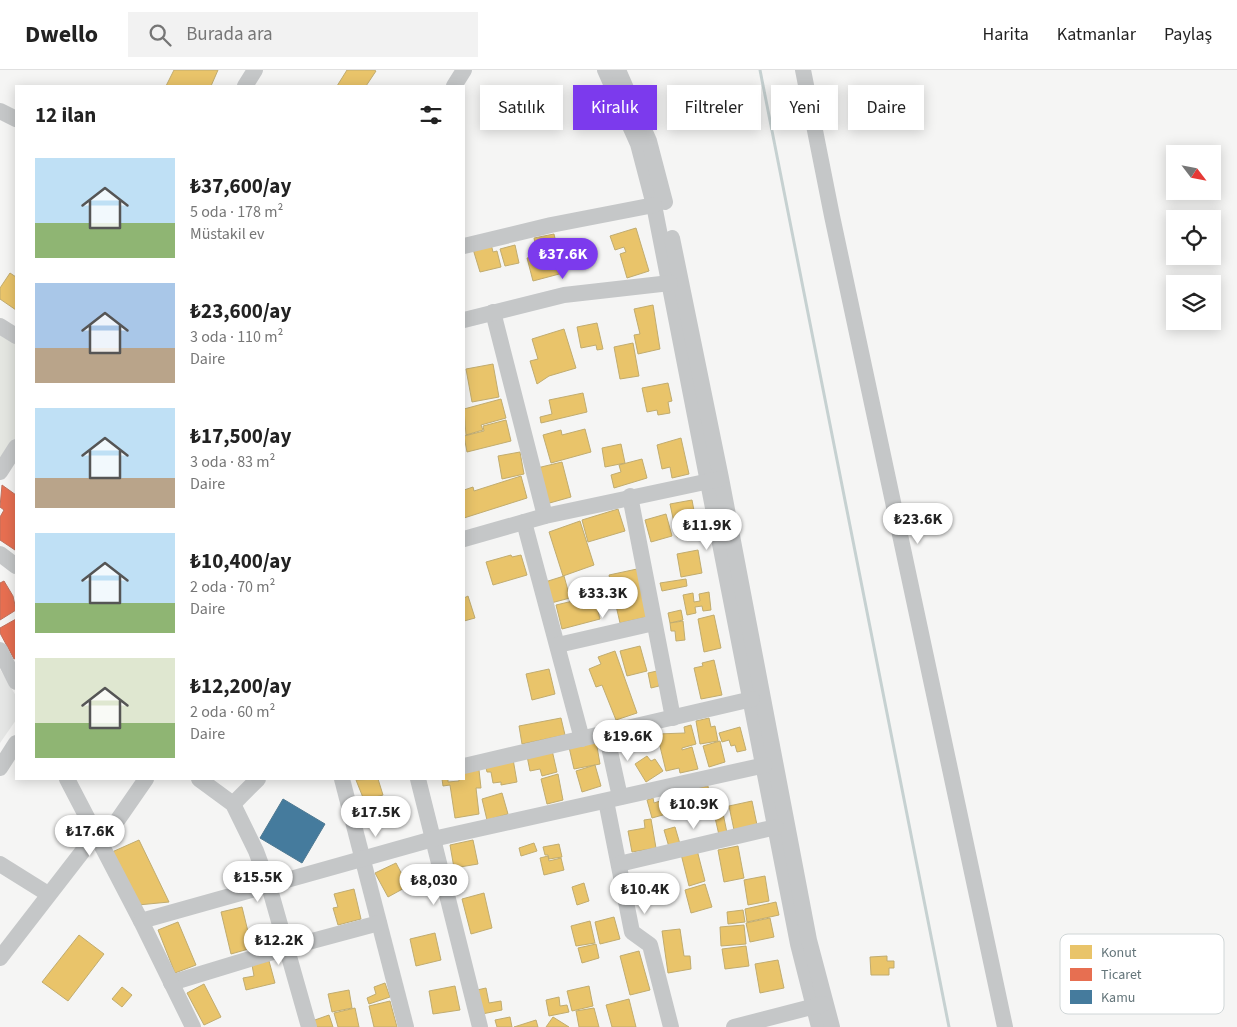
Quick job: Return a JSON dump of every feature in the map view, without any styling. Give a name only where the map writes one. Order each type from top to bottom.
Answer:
[{"type":"street","points":[[246,85],[255,70]]},
{"type":"street","points":[[455,85],[464,70]]},
{"type":"street","points":[[605,70],[638,144],[654,205],[715,479],[809,940],[819,1005],[819,1027]]},
{"type":"street","points":[[618,70],[649,141],[658,171],[715,479],[752,699],[798,944],[819,1005],[832,1027]]},
{"type":"street","points":[[803,70],[832,216],[1004,1027]]},
{"type":"street","points":[[0,111],[15,118]]},
{"type":"street","points":[[465,246],[551,225],[654,205]]},
{"type":"street","points":[[465,320],[564,295],[670,283]]},
{"type":"street","points":[[493,312],[545,516]]},
{"type":"street","points":[[0,326],[15,335]]},
{"type":"street","points":[[0,472],[15,449]]},
{"type":"street","points":[[465,539],[545,516],[715,479]]},
{"type":"street","points":[[630,496],[673,718]]},
{"type":"street","points":[[524,522],[582,739]]},
{"type":"street","points":[[0,554],[15,565]]},
{"type":"street","points":[[558,645],[654,623]]},
{"type":"street","points":[[0,650],[15,680]]},
{"type":"street","points":[[465,766],[752,699]]},
{"type":"street","points":[[606,733],[619,864],[632,932],[650,945],[671,1027]]},
{"type":"street","points":[[0,768],[15,745]]},
{"type":"street","points":[[141,921],[269,886],[362,857],[433,839],[764,765]]},
{"type":"street","points":[[68,780],[141,921],[193,1027]]},
{"type":"street","points":[[0,958],[48,894],[99,839],[145,780]]},
{"type":"street","points":[[201,780],[233,804],[256,851],[269,886],[309,1027]]},
{"type":"street","points":[[233,804],[257,780]]},
{"type":"street","points":[[342,780],[406,1027]]},
{"type":"street","points":[[418,780],[480,1027]]},
{"type":"street","points":[[619,864],[776,827]]},
{"type":"street","points":[[0,864],[48,894]]},
{"type":"street","points":[[171,983],[286,948],[379,923]]},
{"type":"street","points":[[734,1027],[819,1005]]},
{"type":"shaded area","points":[[0,326],[15,335],[15,449],[0,472]]},
{"type":"shaded area","points":[[0,669],[15,694],[15,721],[0,743]]},
{"type":"building: Konut","points":[[174,70],[218,70],[211,85],[166,85]]},
{"type":"building: Konut","points":[[347,70],[376,71],[367,85],[338,85]]},
{"type":"building: Konut","points":[[636,228],[649,271],[627,278],[620,254],[626,252],[624,247],[615,250],[610,236]]},
{"type":"building: Konut","points":[[554,234],[563,273],[533,281],[527,258],[538,256],[534,238]]},
{"type":"building: Konut","points":[[491,244],[493,252],[497,251],[501,267],[480,272],[473,249]]},
{"type":"building: Konut","points":[[515,245],[519,263],[505,266],[500,249]]},
{"type":"building: Konut","points":[[10,273],[15,276],[15,309],[0,299],[0,288]]},
{"type":"building: Konut","points":[[653,305],[660,349],[638,354],[634,335],[640,334],[634,309]]},
{"type":"building: Konut","points":[[597,323],[603,349],[597,350],[596,345],[581,348],[577,327]]},
{"type":"building: Konut","points":[[564,329],[576,368],[549,376],[537,384],[530,361],[538,359],[532,339]]},
{"type":"building: Konut","points":[[633,343],[639,376],[620,379],[614,347]]},
{"type":"building: Konut","points":[[493,364],[499,397],[472,402],[466,369]]},
{"type":"building: Konut","points":[[668,383],[672,401],[668,402],[670,413],[658,415],[657,410],[647,412],[642,388]]},
{"type":"building: Konut","points":[[583,393],[587,412],[541,423],[540,417],[552,414],[549,400]]},
{"type":"building: Konut","points":[[501,399],[506,418],[481,425],[483,430],[466,435],[465,409]]},
{"type":"building: Konut","points":[[506,420],[511,441],[467,452],[465,436],[484,431],[483,426]]},
{"type":"building: Konut","points":[[585,429],[591,452],[551,463],[543,435],[561,430],[562,435]]},
{"type":"building: Konut","points":[[681,438],[689,474],[672,478],[670,467],[662,469],[657,445]]},
{"type":"building: Konut","points":[[621,444],[625,463],[605,467],[602,448]]},
{"type":"building: Konut","points":[[520,452],[524,474],[502,479],[498,456]]},
{"type":"building: Konut","points":[[642,459],[647,478],[614,488],[611,475],[621,472],[619,465]]},
{"type":"building: Konut","points":[[562,462],[571,497],[546,504],[537,468]]},
{"type":"building: Konut","points":[[521,476],[527,498],[465,518],[465,490],[473,487],[474,491]]},
{"type":"building: Konut","points":[[692,500],[698,532],[677,537],[670,504]]},
{"type":"building: Konut","points":[[618,509],[625,531],[588,542],[582,520]]},
{"type":"building: Konut","points":[[666,514],[672,536],[651,542],[645,520]]},
{"type":"building: Konut","points":[[580,521],[594,565],[563,576],[549,532]]},
{"type":"building: Konut","points":[[698,550],[702,573],[681,577],[677,554]]},
{"type":"building: Konut","points":[[511,555],[512,557],[521,555],[527,575],[493,585],[486,562]]},
{"type":"building: Konut","points":[[637,569],[647,617],[620,623],[609,575]]},
{"type":"building: Konut","points":[[564,576],[570,598],[551,603],[545,582]]},
{"type":"building: Konut","points":[[686,579],[687,586],[662,591],[660,583]]},
{"type":"building: Konut","points":[[709,592],[711,610],[703,611],[702,606],[695,607],[696,613],[687,615],[683,595],[693,593],[694,602],[700,601],[699,594]]},
{"type":"building: Konut","points":[[468,596],[475,618],[465,621],[465,598]]},
{"type":"building: Konut","points":[[594,596],[600,619],[562,629],[556,605]]},
{"type":"building: Konut","points":[[681,610],[683,620],[670,623],[668,613]]},
{"type":"building: Konut","points":[[714,615],[721,648],[704,652],[698,619]]},
{"type":"building: Konut","points":[[683,621],[685,640],[676,641],[675,631],[671,631],[670,623]]},
{"type":"building: Konut","points":[[640,646],[647,671],[627,676],[620,651]]},
{"type":"building: Konut","points":[[615,651],[637,713],[616,720],[602,685],[596,687],[589,669],[601,664],[598,657]]},
{"type":"building: Konut","points":[[714,660],[722,695],[701,699],[694,668],[703,666],[702,663]]},
{"type":"building: Konut","points":[[549,669],[555,694],[532,700],[526,674]]},
{"type":"building: Konut","points":[[657,671],[659,686],[651,688],[648,673]]},
{"type":"building: Konut","points":[[561,718],[565,735],[522,744],[519,726]]},
{"type":"building: Konut","points":[[709,718],[711,727],[715,726],[718,741],[700,744],[696,721]]},
{"type":"building: Konut","points":[[691,725],[696,744],[682,748],[682,750],[692,747],[698,769],[680,773],[679,768],[666,771],[657,734],[685,733],[684,727]]},
{"type":"building: Konut","points":[[740,727],[746,750],[737,752],[735,745],[731,746],[729,740],[722,742],[719,733]]},
{"type":"building: Konut","points":[[596,741],[600,764],[574,769],[569,747]]},
{"type":"building: Konut","points":[[720,741],[725,762],[709,767],[703,746]]},
{"type":"building: Konut","points":[[552,750],[557,772],[542,776],[540,769],[530,771],[527,756]]},
{"type":"building: Konut","points":[[647,756],[651,761],[655,759],[663,771],[646,782],[635,764]]},
{"type":"building: Konut","points":[[513,759],[517,782],[501,785],[501,782],[493,783],[491,772],[487,772],[485,764]]},
{"type":"building: Konut","points":[[595,765],[601,786],[582,792],[576,771]]},
{"type":"building: Konut","points":[[479,770],[481,788],[476,788],[479,814],[455,818],[450,785],[443,786],[442,780],[448,780],[448,782],[465,780],[465,772]]},
{"type":"building: Konut","points":[[558,774],[563,800],[547,804],[541,779]]},
{"type":"building: Konut","points":[[356,780],[378,780],[383,795],[364,800]]},
{"type":"building: Konut","points":[[708,786],[712,810],[690,814],[688,800],[692,799],[690,789]]},
{"type":"building: Konut","points":[[686,789],[688,798],[684,799],[687,813],[671,816],[669,802],[673,802],[671,792]]},
{"type":"building: Konut","points":[[502,793],[508,814],[487,820],[482,799]]},
{"type":"building: Konut","points":[[653,798],[654,803],[666,799],[670,813],[652,818],[647,800]]},
{"type":"building: Konut","points":[[752,801],[757,825],[734,830],[729,806]]},
{"type":"building: Konut","points":[[722,808],[727,833],[719,835],[713,809]]},
{"type":"building: Konut","points":[[651,819],[656,848],[632,852],[628,831],[645,828],[644,820]]},
{"type":"building: Konut","points":[[675,827],[680,844],[669,847],[664,830]]},
{"type":"building: Konut","points":[[139,840],[169,902],[138,905],[112,852]]},
{"type":"building: Konut","points":[[473,840],[478,864],[454,868],[450,845]]},
{"type":"building: Konut","points":[[534,843],[537,851],[521,856],[519,848]]},
{"type":"building: Konut","points":[[559,844],[562,857],[549,859],[548,855],[545,855],[543,847]]},
{"type":"building: Konut","points":[[738,846],[744,878],[724,882],[718,850]]},
{"type":"building: Konut","points":[[697,850],[705,881],[689,886],[681,854]]},
{"type":"building: Konut","points":[[548,856],[549,861],[561,858],[564,870],[544,875],[540,858]]},
{"type":"building: Konut","points":[[396,863],[408,886],[388,897],[375,873]]},
{"type":"building: Konut","points":[[765,876],[769,901],[748,905],[744,880]]},
{"type":"building: Konut","points":[[584,883],[589,901],[577,905],[572,887]]},
{"type":"building: Konut","points":[[705,884],[712,907],[691,913],[685,890]]},
{"type":"building: Konut","points":[[354,889],[361,919],[338,925],[333,908],[338,907],[334,894]]},
{"type":"building: Konut","points":[[484,893],[492,928],[471,934],[462,899]]},
{"type":"building: Konut","points":[[776,902],[779,915],[747,922],[745,909]]},
{"type":"building: Konut","points":[[242,907],[252,948],[231,954],[221,912]]},
{"type":"building: Konut","points":[[743,910],[745,922],[728,924],[727,912]]},
{"type":"building: Konut","points":[[614,917],[620,939],[600,944],[595,922]]},
{"type":"building: Konut","points":[[770,918],[774,937],[750,942],[746,923]]},
{"type":"building: Konut","points":[[590,921],[595,943],[576,946],[571,926]]},
{"type":"building: Konut","points":[[178,922],[196,965],[175,973],[158,930]]},
{"type":"building: Konut","points":[[744,925],[746,944],[721,946],[720,927]]},
{"type":"building: Konut","points":[[680,929],[684,956],[690,956],[691,969],[668,973],[662,931]]},
{"type":"building: Konut","points":[[435,933],[441,960],[416,966],[410,939]]},
{"type":"building: Konut","points":[[79,935],[104,954],[68,1001],[42,982]]},
{"type":"building: Konut","points":[[596,944],[599,958],[582,963],[578,948]]},
{"type":"building: Konut","points":[[746,946],[749,966],[725,969],[722,949]]},
{"type":"building: Konut","points":[[639,951],[650,990],[630,995],[620,956]]},
{"type":"building: Konut","points":[[887,956],[887,961],[894,961],[894,968],[889,968],[889,975],[871,975],[870,957]]},
{"type":"building: Konut","points":[[778,960],[784,988],[760,993],[755,964]]},
{"type":"building: Konut","points":[[269,961],[275,983],[246,990],[243,978],[254,976],[252,965]]},
{"type":"building: Konut","points":[[385,983],[390,997],[369,1004],[367,998],[376,994],[374,987]]},
{"type":"building: Konut","points":[[204,984],[221,1017],[204,1025],[187,993]]},
{"type":"building: Konut","points":[[455,986],[460,1010],[433,1014],[429,991]]},
{"type":"building: Konut","points":[[589,986],[593,1006],[572,1011],[567,991]]},
{"type":"building: Konut","points":[[122,987],[132,995],[122,1007],[112,999]]},
{"type":"building: Konut","points":[[486,988],[489,1003],[501,1001],[502,1010],[482,1014],[477,990]]},
{"type":"building: Konut","points":[[349,990],[352,1008],[332,1012],[328,994]]},
{"type":"building: Konut","points":[[559,997],[560,1006],[567,1005],[569,1012],[549,1016],[546,1000]]},
{"type":"building: Konut","points":[[629,999],[636,1027],[612,1027],[606,1005]]},
{"type":"building: Konut","points":[[390,1001],[397,1027],[374,1027],[369,1006]]},
{"type":"building: Konut","points":[[355,1008],[359,1027],[338,1027],[334,1013]]},
{"type":"building: Konut","points":[[594,1008],[599,1027],[579,1027],[576,1011]]},
{"type":"building: Konut","points":[[329,1015],[333,1027],[314,1027],[312,1021]]},
{"type":"building: Konut","points":[[510,1017],[512,1027],[497,1027],[495,1020]]},
{"type":"building: Konut","points":[[553,1017],[569,1027],[546,1027]]},
{"type":"building: Konut","points":[[536,1020],[538,1027],[514,1027]]},
{"type":"building: Ticaret","points":[[2,485],[15,494],[15,550],[0,540],[0,517],[4,510],[0,507]]},
{"type":"building: Ticaret","points":[[4,581],[13,596],[15,611],[0,620],[0,583]]},
{"type":"building: Ticaret","points":[[15,620],[14,659],[0,633],[0,628]]},
{"type":"building: Kamu","points":[[283,799],[325,824],[302,863],[260,838]]},
{"type":"waterway","points":[[760,70],[949,1027]]}]
